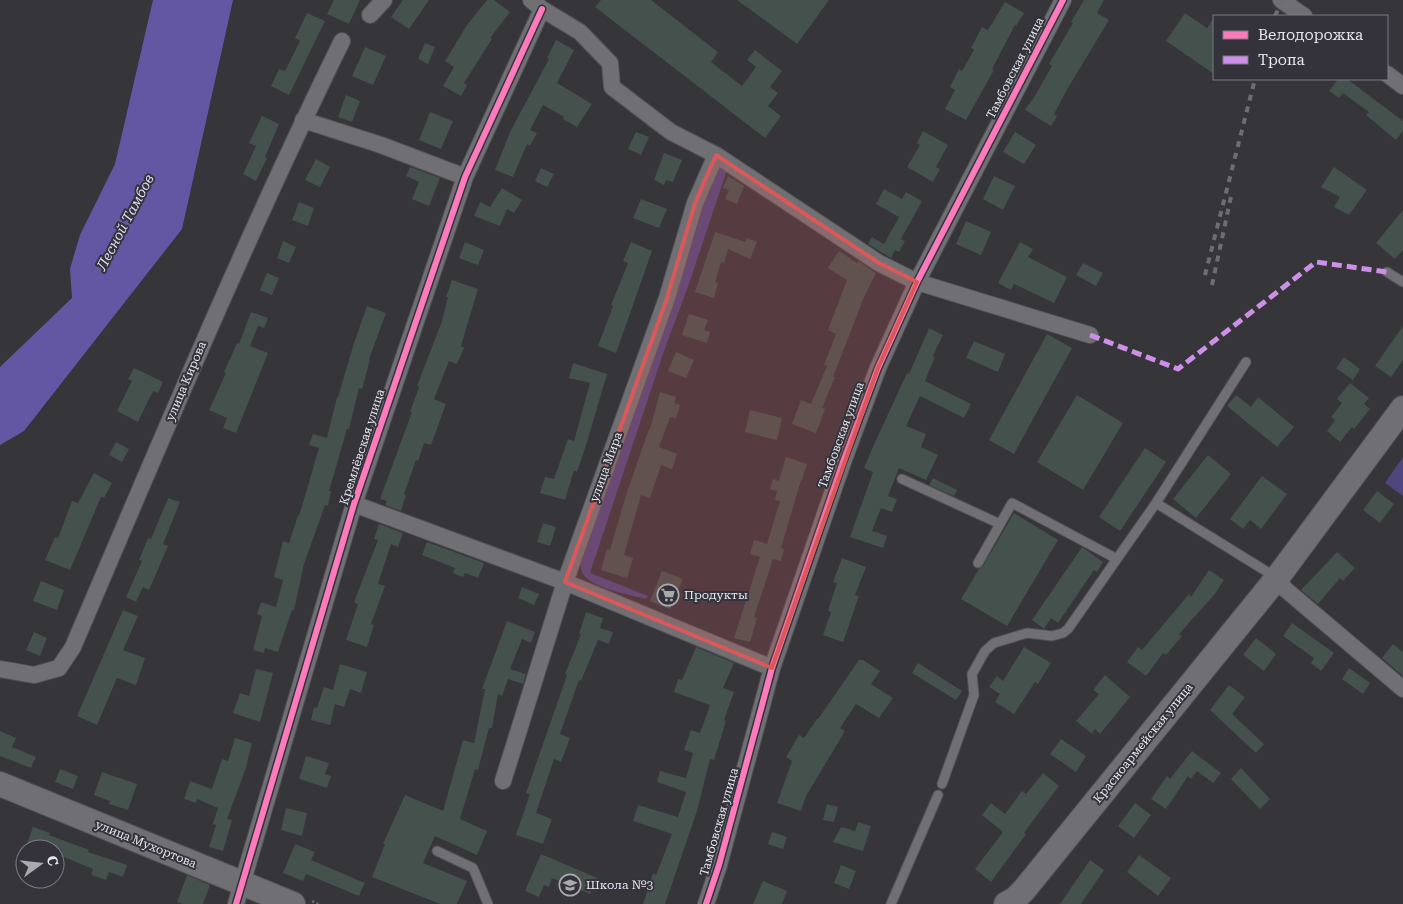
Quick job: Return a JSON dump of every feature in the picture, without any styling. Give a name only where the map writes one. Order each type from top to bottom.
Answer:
[{"type":"street","points":[[370,15],[384,0]]},
{"type":"street","name":"Тамбовская улица","points":[[706,904],[719,865],[772,668],[874,376],[917,282],[1063,0]]},
{"type":"street","points":[[1281,0],[1303,15]]},
{"type":"street","points":[[537,4],[580,32],[610,63],[612,87],[671,132],[716,155],[880,263],[917,282],[1090,335]]},
{"type":"street","name":"Кремлёвская улица","points":[[239,894],[354,504],[465,177],[537,4]]},
{"type":"street","name":"улица Кирова","points":[[0,669],[34,675],[59,668],[73,647],[218,308],[303,120],[342,41]]},
{"type":"street","points":[[1388,75],[1403,86]]},
{"type":"street","points":[[303,120],[381,145],[465,177]]},
{"type":"street","name":"улица Мира","points":[[503,781],[565,582],[667,298],[695,203],[716,155]]},
{"type":"street","name":"Красноармейская улица","points":[[1006,904],[1015,899],[1024,890],[1277,578],[1403,408]]},
{"type":"street","points":[[354,504],[565,582],[772,668]]},
{"type":"street","points":[[1277,578],[1285,589],[1403,689]]},
{"type":"street","name":"улица Мухортова","points":[[0,784],[239,894],[293,904]]},
{"type":"lane","points":[[1387,272],[1403,282]]},
{"type":"lane","points":[[942,784],[974,695],[972,674],[985,651],[994,643],[1027,633],[1052,636],[1063,633],[1068,629],[1156,503],[1246,362]]},
{"type":"lane","points":[[902,479],[1000,524]]},
{"type":"lane","points":[[978,563],[1012,503],[1117,559]]},
{"type":"lane","points":[[1156,503],[1277,578]]},
{"type":"lane","points":[[890,904],[938,795]]},
{"type":"lane","points":[[437,851],[473,868],[488,904]]},
{"type":"highlighted area","points":[[716,155],[879,263],[917,282],[878,368],[772,668],[565,582],[667,298],[695,203]]},
{"type":"shaded area","points":[[715,166],[728,167],[590,573],[648,596],[646,599],[602,587],[587,579],[581,568],[581,558]]},
{"type":"shaded area","points":[[1403,457],[1403,496],[1385,483]]},
{"type":"water","name":"Лесной Тамбов","points":[[153,0],[233,0],[182,229],[24,431],[0,445],[0,367],[72,298],[70,269],[80,235],[115,164]]},
{"type":"building","points":[[334,0],[360,0],[349,24],[327,14]]},
{"type":"building","points":[[403,0],[429,0],[409,29],[391,17]]},
{"type":"building","points":[[487,0],[494,0],[510,12],[490,38],[492,39],[464,83],[467,85],[461,96],[443,86],[454,67],[445,61],[467,25]]},
{"type":"building","points":[[601,0],[651,0],[718,52],[711,62],[742,86],[756,67],[747,60],[755,50],[782,71],[770,87],[778,93],[768,106],[781,116],[765,138],[595,7]]},
{"type":"building","points":[[737,0],[829,0],[797,44]]},
{"type":"building","points":[[1084,0],[1104,0],[1097,13],[1109,20],[1068,88],[1054,114],[1057,116],[1051,126],[1025,110],[1052,66],[1049,64]]},
{"type":"building","points":[[1005,2],[1024,13],[1015,25],[992,69],[994,70],[966,120],[945,109],[955,90],[950,87],[959,69],[962,71],[974,50],[971,48],[982,27],[988,30]]},
{"type":"building","points":[[307,13],[325,21],[289,95],[271,86],[279,69],[285,71],[300,41],[295,38]]},
{"type":"building","points":[[1185,13],[1207,28],[1213,19],[1213,73],[1166,41]]},
{"type":"building","points":[[556,40],[574,50],[557,83],[592,104],[577,127],[543,105],[530,130],[537,133],[530,146],[527,144],[513,177],[495,170],[510,132],[549,59],[547,58]]},
{"type":"building","points":[[425,43],[435,47],[428,64],[418,59]]},
{"type":"building","points":[[365,47],[386,56],[373,85],[352,76]]},
{"type":"building","points":[[1337,80],[1348,80],[1403,121],[1403,131],[1396,140],[1366,115],[1369,112],[1343,93],[1339,98],[1329,91]]},
{"type":"building","points":[[346,95],[360,101],[352,122],[338,117]]},
{"type":"building","points":[[430,112],[453,121],[441,149],[419,140]]},
{"type":"building","points":[[262,116],[279,124],[265,157],[267,158],[256,181],[243,174],[256,146],[249,143]]},
{"type":"building","points":[[923,131],[948,145],[936,167],[940,169],[933,182],[907,167],[920,145],[917,143]]},
{"type":"building","points":[[636,132],[649,137],[641,155],[628,149]]},
{"type":"building","points":[[1015,132],[1036,145],[1024,164],[1003,152]]},
{"type":"building","points":[[664,153],[682,160],[673,182],[666,180],[664,185],[654,180]]},
{"type":"building","points":[[316,159],[330,167],[320,187],[305,180]]},
{"type":"building","points":[[410,167],[440,178],[429,206],[412,199],[419,182],[406,176]]},
{"type":"building","points":[[1334,167],[1367,190],[1349,215],[1334,207],[1340,197],[1321,187]]},
{"type":"building","points":[[541,168],[554,174],[547,187],[535,181]]},
{"type":"building","points":[[728,176],[744,186],[737,204],[725,199],[729,190],[723,188]]},
{"type":"building","points":[[994,176],[1015,186],[1003,210],[983,199]]},
{"type":"building","points":[[502,188],[522,200],[514,213],[507,209],[500,226],[474,216],[480,202],[490,207]]},
{"type":"building","points":[[884,189],[902,199],[906,192],[922,201],[901,239],[905,241],[899,252],[895,250],[891,258],[868,244],[872,237],[884,244],[899,217],[876,204]]},
{"type":"building","points":[[641,199],[667,209],[659,228],[633,218]]},
{"type":"building","points":[[299,202],[314,208],[308,226],[292,220]]},
{"type":"building","points":[[1403,210],[1403,250],[1395,259],[1376,243]]},
{"type":"building","points":[[966,221],[991,232],[981,255],[956,244]]},
{"type":"building","points":[[715,232],[745,242],[747,238],[757,242],[750,259],[728,249],[724,263],[721,262],[715,282],[718,283],[714,298],[695,292]]},
{"type":"building","points":[[283,241],[296,247],[289,263],[277,258]]},
{"type":"building","points":[[465,242],[484,250],[478,265],[459,258]]},
{"type":"building","points":[[631,242],[652,251],[616,353],[598,346],[613,306],[611,305],[628,263],[623,261]]},
{"type":"building","points":[[1020,242],[1033,249],[1028,257],[1067,277],[1054,303],[1014,284],[1011,290],[998,283]]},
{"type":"building","points":[[839,251],[876,273],[864,297],[833,377],[835,377],[822,408],[825,409],[816,433],[792,424],[801,400],[811,404],[827,366],[824,365],[836,334],[828,330],[847,280],[828,268]]},
{"type":"building","points":[[1083,263],[1103,273],[1096,286],[1076,275]]},
{"type":"building","points":[[267,273],[279,278],[272,295],[260,290]]},
{"type":"building","points":[[452,280],[478,289],[461,346],[464,348],[457,364],[449,361],[434,399],[446,404],[431,445],[424,443],[418,461],[416,460],[404,494],[406,495],[401,511],[385,505],[387,501],[380,499],[412,412],[410,412],[419,387],[417,386],[442,321],[448,297],[446,297]]},
{"type":"building","points":[[367,306],[386,313],[369,359],[362,389],[359,388],[349,429],[347,429],[329,491],[331,491],[328,506],[325,505],[304,564],[294,610],[292,610],[278,652],[265,648],[264,653],[253,650],[262,616],[257,614],[261,602],[276,607],[283,580],[274,577],[283,541],[289,543],[319,448],[309,445],[313,434],[327,438],[337,397]]},
{"type":"building","points":[[251,312],[268,318],[264,328],[258,326],[250,346],[268,353],[236,433],[223,428],[227,418],[209,410],[237,343],[239,344]]},
{"type":"building","points":[[689,314],[708,320],[704,330],[710,332],[707,343],[682,335]]},
{"type":"building","points":[[1403,326],[1403,360],[1391,377],[1375,366]]},
{"type":"building","points":[[929,328],[943,335],[933,356],[935,357],[925,381],[971,404],[964,418],[920,396],[906,426],[926,434],[921,447],[938,455],[926,480],[899,468],[888,496],[897,499],[892,512],[881,508],[872,531],[887,536],[883,548],[850,537],[873,472],[864,468]]},
{"type":"building","points":[[1047,334],[1072,348],[1014,454],[989,440]]},
{"type":"building","points":[[974,341],[1005,354],[998,372],[966,358]]},
{"type":"building","points":[[676,352],[694,360],[686,378],[668,371]]},
{"type":"building","points":[[1344,357],[1360,369],[1353,380],[1336,368]]},
{"type":"building","points":[[573,363],[607,374],[577,472],[574,470],[565,500],[540,493],[545,477],[554,479],[568,439],[574,441],[590,383],[569,378]]},
{"type":"building","points":[[134,368],[163,382],[158,393],[153,391],[138,422],[117,411],[132,381],[128,379]]},
{"type":"building","points":[[1350,383],[1369,398],[1364,404],[1370,409],[1354,429],[1352,427],[1340,442],[1327,431],[1335,420],[1331,417],[1342,403],[1337,399]]},
{"type":"building","points":[[660,392],[676,397],[674,403],[680,405],[676,418],[670,417],[659,447],[677,454],[672,469],[661,465],[650,498],[641,495],[624,555],[633,558],[627,578],[601,570],[607,549],[610,550],[626,495],[650,429]]},
{"type":"building","points":[[1077,395],[1123,423],[1083,490],[1037,462]]},
{"type":"building","points":[[1236,395],[1251,407],[1258,397],[1294,427],[1277,447],[1227,406]]},
{"type":"building","points":[[750,410],[782,418],[777,440],[745,432]]},
{"type":"building","points":[[116,442],[129,449],[122,462],[109,455]]},
{"type":"building","points":[[1145,448],[1166,462],[1120,531],[1099,517]]},
{"type":"building","points":[[1208,455],[1231,474],[1196,518],[1173,499]]},
{"type":"building","points":[[786,457],[807,464],[781,548],[784,549],[781,561],[773,559],[754,617],[757,618],[750,642],[734,638],[760,557],[750,554],[754,540],[767,544],[780,501],[775,500],[777,491],[770,489],[773,479],[779,481]]},
{"type":"building","points":[[94,473],[112,483],[104,498],[101,497],[70,570],[45,560],[55,537],[58,538],[72,501],[78,503]]},
{"type":"building","points":[[1262,476],[1287,494],[1261,529],[1250,520],[1243,529],[1230,519]]},
{"type":"building","points":[[933,478],[957,490],[954,496],[929,485]]},
{"type":"building","points":[[1377,491],[1394,504],[1380,523],[1363,510]]},
{"type":"building","points":[[168,498],[180,502],[163,544],[168,546],[149,590],[143,587],[136,602],[126,597],[142,561],[139,560],[148,538],[151,539]]},
{"type":"building","points":[[1014,513],[1058,540],[1007,626],[961,599]]},
{"type":"building","points":[[543,523],[556,527],[550,546],[537,542]]},
{"type":"building","points":[[379,524],[403,533],[398,547],[391,544],[378,584],[385,586],[371,624],[374,625],[367,647],[346,640],[358,604],[354,602],[378,540],[374,539]]},
{"type":"building","points":[[427,542],[484,563],[478,578],[465,573],[463,577],[453,573],[455,568],[422,555]]},
{"type":"building","points":[[1082,547],[1103,562],[1097,572],[1094,570],[1058,623],[1051,618],[1044,629],[1032,620]]},
{"type":"building","points":[[1337,552],[1355,568],[1343,581],[1340,578],[1318,604],[1301,590]]},
{"type":"building","points":[[842,558],[866,567],[855,595],[859,596],[843,642],[823,635],[831,612],[828,611],[837,583],[833,582]]},
{"type":"building","points":[[1209,570],[1224,580],[1214,595],[1179,634],[1182,636],[1166,655],[1163,653],[1146,676],[1127,662],[1138,647],[1142,650],[1189,594],[1191,597]]},
{"type":"building","points":[[662,571],[683,579],[670,609],[650,601]]},
{"type":"building","points":[[41,581],[64,590],[57,610],[33,601]]},
{"type":"building","points":[[522,587],[539,594],[534,605],[518,598]]},
{"type":"building","points":[[123,610],[138,616],[123,650],[145,658],[136,685],[117,678],[97,725],[77,716]]},
{"type":"building","points":[[586,612],[603,618],[600,628],[613,632],[609,644],[598,640],[581,681],[579,680],[560,734],[570,738],[561,762],[554,759],[536,813],[552,819],[543,844],[516,835],[530,794],[526,793],[567,675],[565,674],[581,634],[579,634]]},
{"type":"building","points":[[507,621],[535,632],[531,643],[522,639],[510,669],[526,674],[523,684],[508,679],[502,696],[498,694],[492,728],[489,728],[478,770],[475,769],[460,819],[487,831],[477,855],[435,836],[423,863],[467,881],[457,904],[440,904],[372,877],[385,844],[383,844],[405,795],[443,811],[463,740],[474,743],[485,689],[482,689]]},
{"type":"building","points":[[1292,623],[1334,653],[1321,671],[1311,663],[1314,658],[1283,636]]},
{"type":"building","points":[[34,632],[47,638],[40,656],[26,650]]},
{"type":"building","points":[[1256,638],[1276,654],[1264,671],[1243,655]]},
{"type":"building","points":[[1393,644],[1403,652],[1403,676],[1382,658]]},
{"type":"building","points":[[696,647],[734,663],[723,688],[734,692],[724,720],[726,721],[714,760],[710,759],[697,811],[665,904],[643,904],[653,873],[656,875],[672,834],[633,821],[638,805],[678,817],[686,792],[657,782],[660,771],[686,778],[693,753],[684,750],[691,730],[700,733],[710,705],[674,692],[678,679],[682,680]]},
{"type":"building","points":[[1024,647],[1051,663],[1038,684],[1035,682],[1014,714],[995,702],[1000,694],[989,687],[997,676],[1003,681]]},
{"type":"building","points":[[859,660],[863,660],[880,671],[871,684],[893,698],[879,718],[856,704],[840,728],[845,731],[806,796],[801,811],[777,803],[792,761],[786,757],[799,735],[804,738]]},
{"type":"building","points":[[918,663],[962,691],[956,700],[912,673]]},
{"type":"building","points":[[340,664],[367,672],[361,693],[350,689],[344,707],[335,704],[330,725],[311,720],[314,707],[317,708],[324,687],[333,690]]},
{"type":"building","points":[[1349,668],[1370,683],[1363,694],[1342,679]]},
{"type":"building","points":[[256,669],[273,673],[260,722],[233,713],[240,693],[249,696]]},
{"type":"building","points":[[1105,675],[1130,697],[1100,734],[1095,729],[1092,734],[1076,721],[1099,694],[1093,690]]},
{"type":"building","points":[[1229,685],[1245,697],[1232,714],[1264,744],[1256,753],[1210,710]]},
{"type":"building","points":[[0,731],[16,738],[12,747],[36,757],[31,768],[0,756]]},
{"type":"building","points":[[235,738],[252,743],[246,768],[227,819],[232,820],[223,851],[209,847],[216,825],[213,824],[218,808],[197,799],[196,803],[184,799],[190,781],[212,789],[222,759],[228,761]]},
{"type":"building","points":[[1061,739],[1086,756],[1076,772],[1050,754]]},
{"type":"building","points":[[1192,751],[1221,773],[1213,783],[1197,771],[1191,779],[1188,776],[1166,809],[1151,799],[1167,776],[1170,779]]},
{"type":"building","points":[[306,756],[329,763],[325,774],[331,776],[327,788],[299,779]]},
{"type":"building","points":[[1241,768],[1270,799],[1260,809],[1231,779]]},
{"type":"building","points":[[60,769],[78,776],[73,789],[55,782]]},
{"type":"building","points":[[102,772],[137,784],[128,810],[109,804],[110,801],[94,795]]},
{"type":"building","points":[[1043,773],[1059,786],[991,882],[975,869],[1003,832],[982,815],[991,803],[1005,814],[1022,791],[1026,794]]},
{"type":"building","points":[[1135,803],[1151,815],[1134,838],[1118,826]]},
{"type":"building","points":[[827,804],[838,807],[834,822],[823,820]]},
{"type":"building","points":[[286,808],[307,813],[302,836],[281,830]]},
{"type":"building","points":[[858,822],[871,826],[863,851],[833,842],[841,827],[855,831]]},
{"type":"building","points":[[33,827],[50,833],[49,835],[60,839],[29,839]]},
{"type":"building","points":[[772,832],[787,837],[783,849],[768,844]]},
{"type":"building","points":[[65,841],[89,850],[88,852],[127,865],[123,877],[109,872],[106,880],[91,875],[93,869],[65,857]]},
{"type":"building","points":[[295,844],[315,852],[311,860],[365,883],[359,896],[306,874],[303,881],[283,873]]},
{"type":"building","points":[[541,854],[597,878],[590,894],[552,878],[549,887],[544,885],[539,897],[525,891]]},
{"type":"building","points":[[1139,855],[1171,878],[1158,896],[1127,872]]},
{"type":"building","points":[[1090,860],[1104,870],[1081,904],[1060,904]]},
{"type":"building","points":[[841,865],[856,871],[849,889],[834,883]]},
{"type":"building","points":[[187,875],[210,885],[203,904],[183,904],[177,902]]},
{"type":"building","points":[[763,881],[787,891],[782,904],[753,904]]},
{"type":"railway","points":[[1276,15],[1283,0]]},
{"type":"railway","points":[[1205,275],[1255,80]]},
{"type":"railway","points":[[1212,285],[1232,192]]},
{"type":"marked path","points":[[1090,335],[1178,369],[1316,262],[1387,272]]},
{"type":"cycle path","points":[[706,904],[719,865],[772,668],[843,462],[878,368],[917,282],[1063,0]]},
{"type":"cycle path","points":[[236,904],[354,504],[465,177],[542,9]]},
{"type":"place","name":"Продукты","points":[[668,595]]},
{"type":"place","name":"Школа №3","points":[[570,885]]}]
